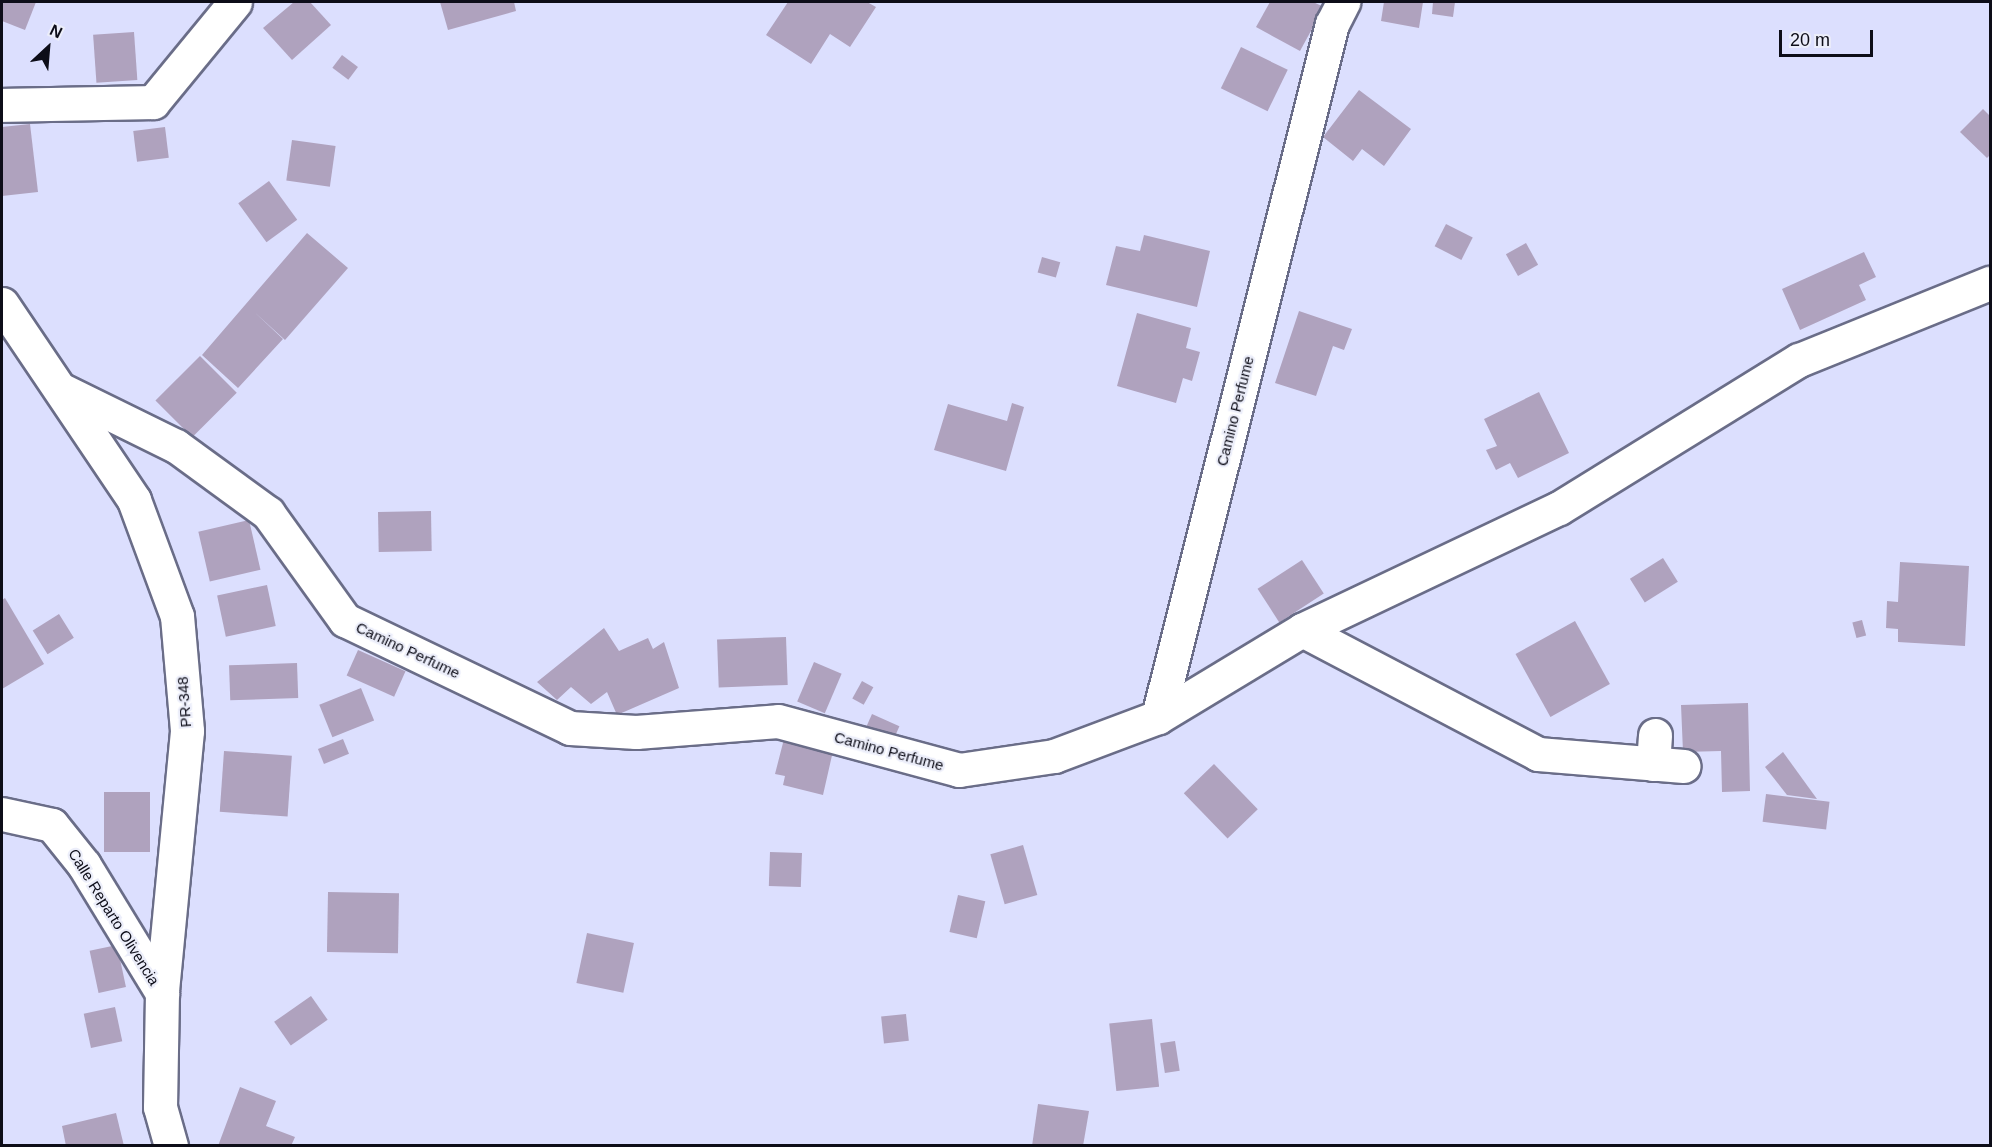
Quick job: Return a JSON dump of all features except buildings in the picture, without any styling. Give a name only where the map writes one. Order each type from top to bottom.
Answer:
[{"type":"street","points":[[2,105],[153,102],[235,2]]},
{"type":"street","name":"Camino Perfume","points":[[63,390],[176,446],[268,513],[345,620],[570,728],[636,732],[778,721],[959,770],[1054,756],[1158,717],[1332,24],[1343,2]]},
{"type":"street","points":[[1158,717],[1302,630],[1560,508],[1799,360],[1990,283]]},
{"type":"street","name":"PR-348","points":[[2,304],[63,390],[134,500],[177,616],[187,730],[162,993],[160,1107],[171,1146]]},
{"type":"street","points":[[1302,630],[1539,754],[1664,755]]},
{"type":"street","name":"Calle Reparto Olivencia","points":[[2,814],[52,825],[84,865],[162,993]]}]
